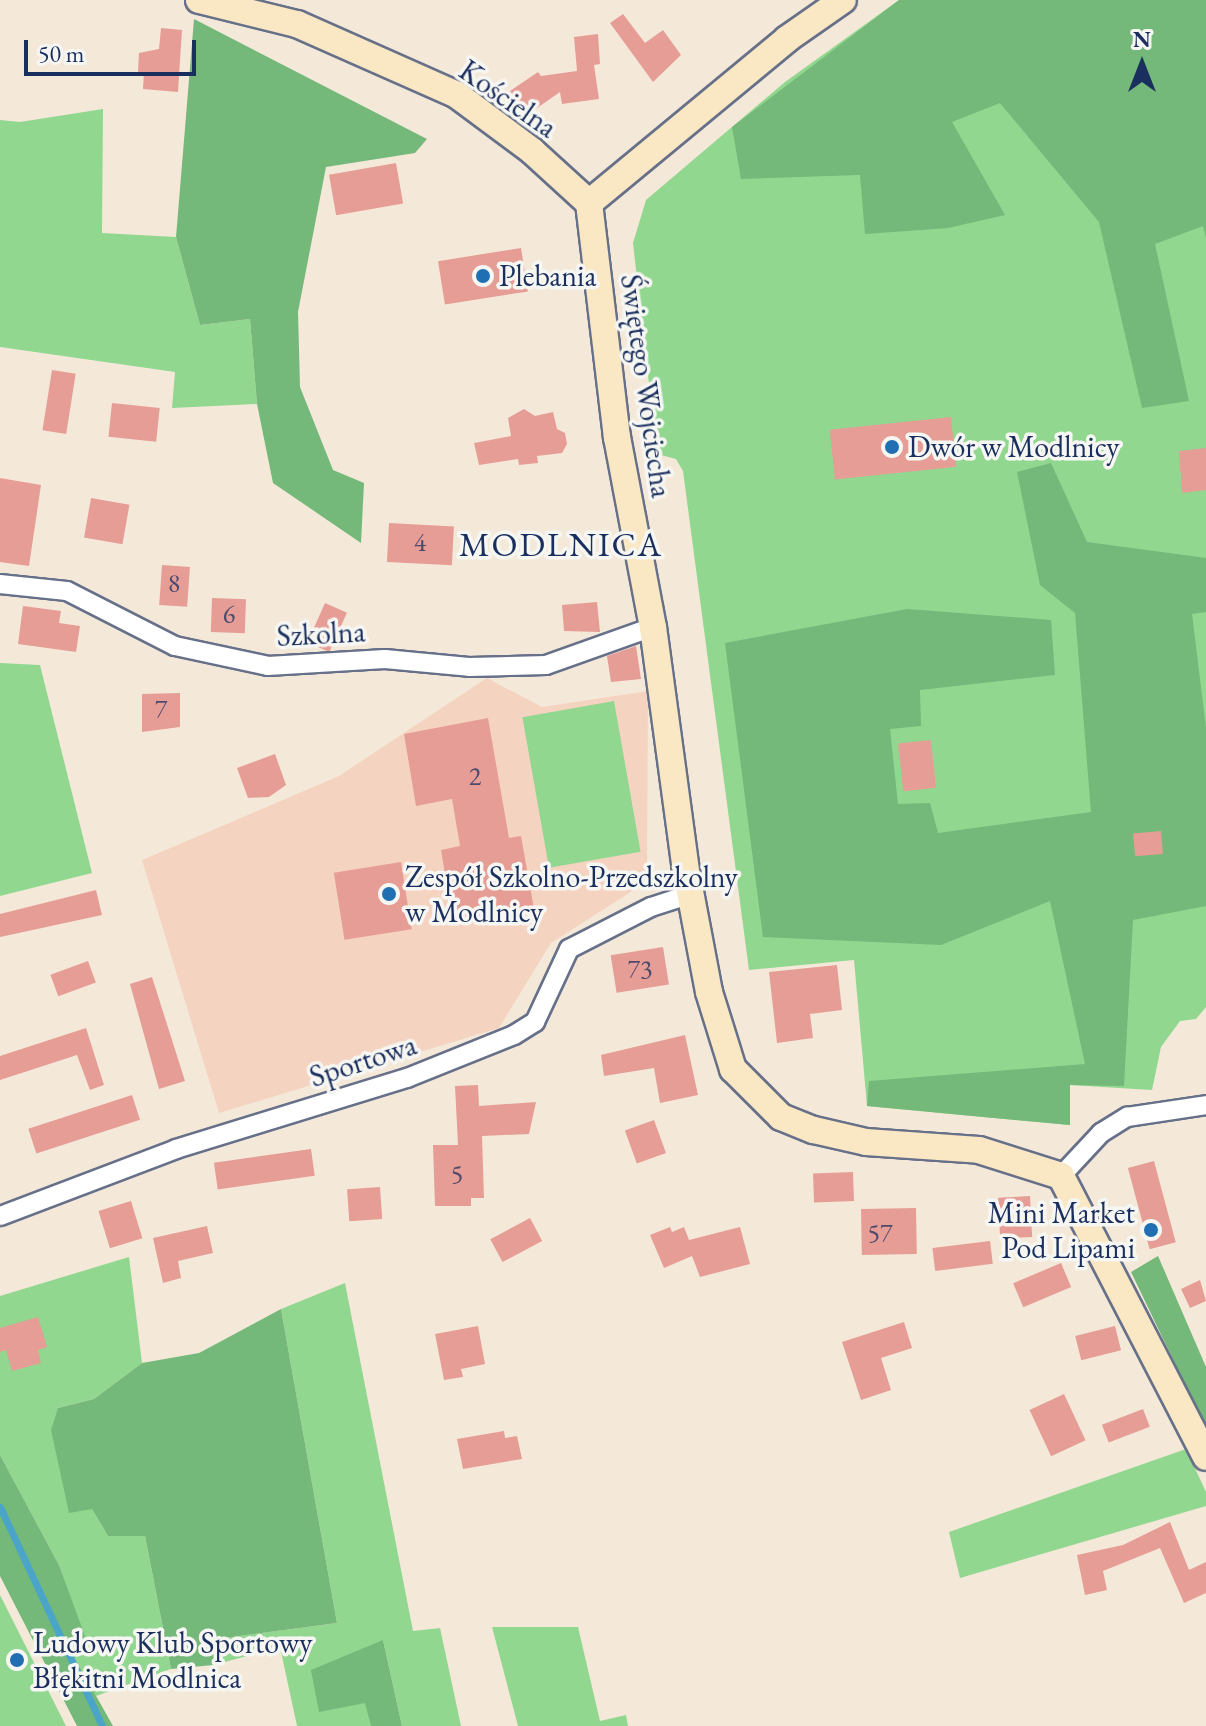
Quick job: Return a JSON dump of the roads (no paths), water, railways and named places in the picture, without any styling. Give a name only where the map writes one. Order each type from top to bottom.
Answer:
[{"type":"street","name":"Kościelna","points":[[199,0],[297,24],[457,95],[589,203]]},
{"type":"street","points":[[589,203],[787,39],[843,0]]},
{"type":"street","name":"Świętego Wojciecha","points":[[589,203],[617,437],[653,627],[713,1010],[742,1083],[781,1117],[814,1130],[866,1142],[979,1150],[1061,1176]]},
{"type":"street","name":"Szkolna","points":[[0,584],[67,591],[175,646],[268,666],[385,659],[450,661],[469,667],[546,665],[653,627]]},
{"type":"street","name":"Sportowa","points":[[0,1216],[176,1149],[407,1078],[514,1035],[535,1022],[569,949],[651,907],[694,893]]},
{"type":"street","points":[[1206,1105],[1127,1117],[1101,1133],[1061,1176],[1206,1457]]},
{"type":"waterway","points":[[0,1507],[102,1726]]},
{"type":"place","name":"Plebania","points":[[483,276]]},
{"type":"place","name":"Dwór w Modlnicy","points":[[892,447]]},
{"type":"place","name":"Zespół Szkolno-Przedszkolny w Modlnicy","points":[[389,894]]},
{"type":"place","name":"Mini Market Pod Lipami","points":[[1151,1230]]},
{"type":"place","name":"Ludowy Klub Sportowy Błękitni Modlnica","points":[[17,1660]]},
{"type":"district","name":"MODLNICA","points":[[561,545]]}]
